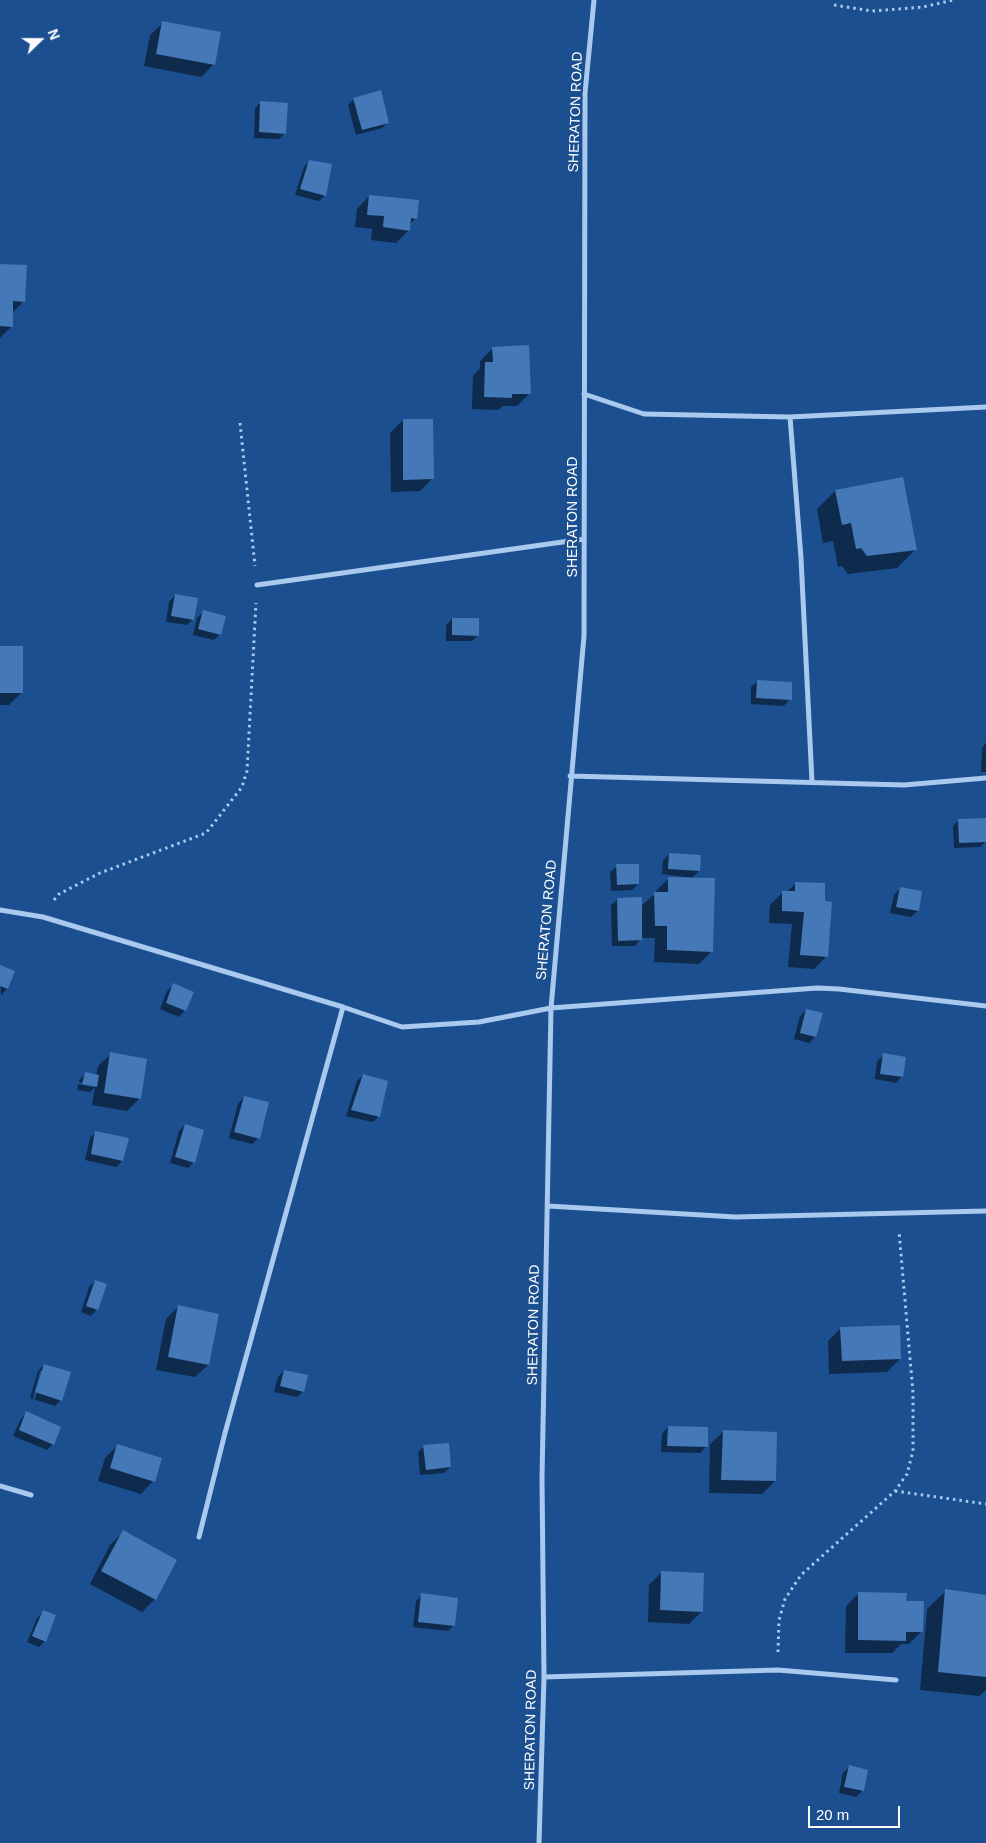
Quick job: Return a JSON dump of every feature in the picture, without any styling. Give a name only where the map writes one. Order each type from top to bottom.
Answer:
[{"type":"street","name":"SHERATON ROAD","points":[[539,1843],[544,1677],[542,1478],[550,1008],[584,636],[585,93],[594,0]]},
{"type":"street","points":[[584,394],[644,414],[790,418],[986,407]]},
{"type":"street","points":[[790,418],[801,558],[812,782]]},
{"type":"street","points":[[257,585],[584,539]]},
{"type":"street","points":[[570,776],[904,785],[986,778]]},
{"type":"street","points":[[0,910],[42,917],[343,1008],[402,1028],[480,1022],[550,1008],[817,988],[839,988],[986,1006]]},
{"type":"street","points":[[199,1538],[225,1433],[343,1008]]},
{"type":"street","points":[[548,1206],[736,1216],[986,1212]]},
{"type":"street","points":[[0,1486],[30,1494]]},
{"type":"street","points":[[544,1677],[778,1670],[896,1680]]},
{"type":"path","points":[[834,5],[872,11],[923,7],[953,0]]},
{"type":"path","points":[[42,917],[59,894],[100,874],[206,833],[242,787],[248,771],[257,585],[240,423]]},
{"type":"path","points":[[778,1670],[779,1620],[785,1599],[801,1575],[895,1491],[907,1474],[913,1451],[913,1394],[898,1214]]},
{"type":"path","points":[[895,1491],[986,1504]]},
{"type":"building","points":[[162,21],[221,32],[215,65],[156,54]]},
{"type":"building","points":[[381,90],[389,123],[362,130],[353,98]]},
{"type":"building","points":[[260,101],[288,103],[286,134],[259,132]]},
{"type":"building","points":[[309,160],[332,164],[326,196],[300,189]]},
{"type":"building","points":[[369,195],[419,200],[417,219],[411,218],[410,231],[383,227],[384,216],[367,215]]},
{"type":"building","points":[[0,264],[27,265],[25,302],[13,301],[13,327],[0,326]]},
{"type":"building","points":[[529,345],[531,394],[512,394],[512,398],[484,397],[485,362],[493,362],[492,347]]},
{"type":"building","points":[[403,419],[433,419],[434,479],[403,480]]},
{"type":"building","points":[[903,477],[917,550],[867,556],[861,548],[856,549],[851,523],[842,525],[835,490]]},
{"type":"building","points":[[175,594],[198,598],[194,620],[171,616]]},
{"type":"building","points":[[203,610],[226,616],[221,635],[198,629]]},
{"type":"building","points":[[452,618],[479,618],[479,636],[452,635]]},
{"type":"building","points":[[0,646],[23,646],[23,693],[0,693]]},
{"type":"building","points":[[757,680],[792,682],[792,700],[756,698]]},
{"type":"building","points":[[986,818],[986,842],[959,843],[958,819]]},
{"type":"building","points":[[669,853],[701,855],[700,871],[668,869]]},
{"type":"building","points":[[616,864],[639,864],[639,884],[617,885]]},
{"type":"building","points":[[668,877],[715,878],[713,952],[667,950],[667,926],[655,926],[654,892],[668,892]]},
{"type":"building","points":[[795,882],[825,883],[825,901],[832,902],[828,957],[800,955],[804,912],[782,911],[782,891],[795,891]]},
{"type":"building","points":[[900,887],[922,891],[919,911],[896,907]]},
{"type":"building","points":[[642,897],[642,940],[618,941],[617,898]]},
{"type":"building","points":[[0,965],[15,971],[8,989],[0,986]]},
{"type":"building","points":[[173,983],[194,992],[186,1011],[166,1003]]},
{"type":"building","points":[[806,1009],[823,1013],[816,1037],[800,1033]]},
{"type":"building","points":[[110,1052],[147,1059],[141,1099],[104,1093]]},
{"type":"building","points":[[883,1053],[906,1057],[903,1077],[880,1074]]},
{"type":"building","points":[[85,1072],[99,1075],[97,1087],[82,1084]]},
{"type":"building","points":[[363,1074],[388,1081],[380,1117],[351,1110]]},
{"type":"building","points":[[244,1096],[269,1102],[260,1139],[234,1132]]},
{"type":"building","points":[[185,1124],[204,1130],[195,1163],[175,1157]]},
{"type":"building","points":[[95,1131],[129,1138],[123,1161],[91,1154]]},
{"type":"building","points":[[95,1280],[107,1284],[98,1310],[86,1306]]},
{"type":"building","points":[[178,1305],[219,1314],[209,1365],[168,1357]]},
{"type":"building","points":[[900,1325],[901,1359],[842,1361],[840,1327]]},
{"type":"building","points":[[44,1364],[71,1372],[62,1401],[35,1392]]},
{"type":"building","points":[[284,1370],[308,1375],[304,1392],[280,1386]]},
{"type":"building","points":[[26,1411],[61,1427],[54,1445],[19,1430]]},
{"type":"building","points":[[668,1426],[708,1427],[708,1447],[667,1446]]},
{"type":"building","points":[[723,1430],[777,1432],[776,1481],[721,1480]]},
{"type":"building","points":[[449,1443],[451,1467],[426,1470],[423,1445]]},
{"type":"building","points":[[117,1444],[162,1458],[155,1482],[110,1468]]},
{"type":"building","points":[[123,1530],[177,1560],[156,1600],[101,1571]]},
{"type":"building","points":[[661,1571],[704,1573],[703,1612],[660,1610]]},
{"type":"building","points":[[945,1589],[986,1595],[986,1677],[938,1672]]},
{"type":"building","points":[[858,1592],[907,1593],[906,1601],[924,1601],[923,1632],[906,1632],[906,1641],[858,1640]]},
{"type":"building","points":[[421,1593],[458,1598],[455,1626],[418,1622]]},
{"type":"building","points":[[43,1610],[56,1615],[46,1642],[32,1636]]},
{"type":"building","points":[[849,1765],[868,1770],[864,1791],[844,1787]]}]
